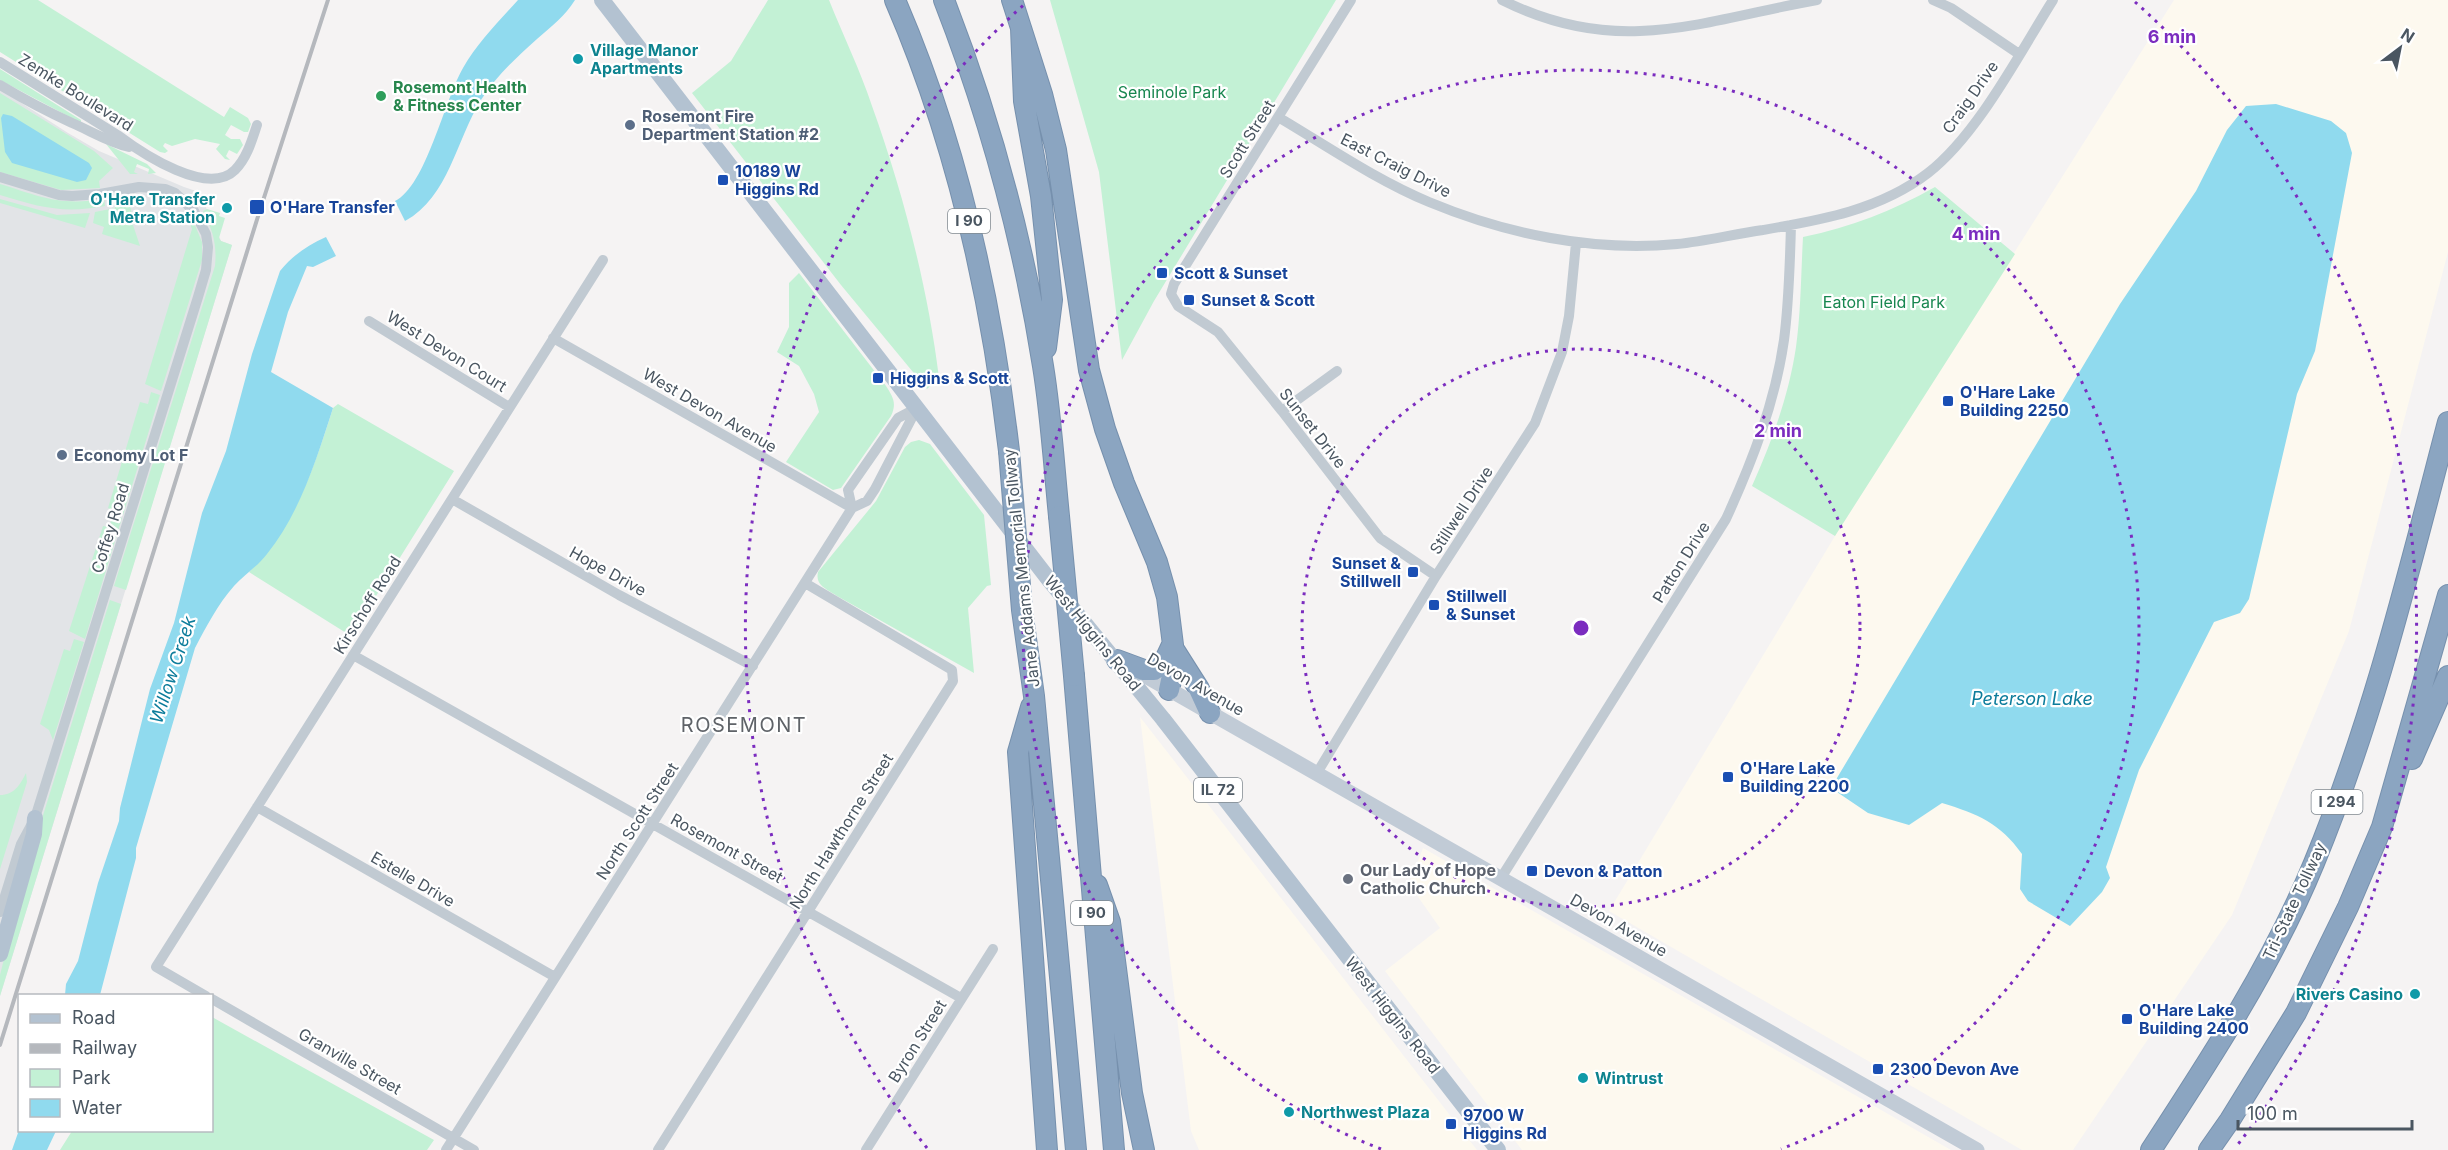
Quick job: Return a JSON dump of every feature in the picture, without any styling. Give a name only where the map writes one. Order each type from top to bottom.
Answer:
[{"type":"highway","name":"Jane Addams Memorial Tollway","points":[[895,0],[927,81],[950,149],[970,228],[996,352],[1009,451],[1022,610],[1034,696],[1076,1150]]},
{"type":"highway","name":"I 90","points":[[944,0],[994,143],[1017,229],[1044,368],[1074,676],[1114,1150]]},
{"type":"highway","name":"I 90","points":[[1012,0],[1021,28],[1024,101],[1041,196],[1052,300],[1044,368]]},
{"type":"highway","points":[[1021,28],[1042,94],[1056,150],[1089,370],[1116,462],[1157,562],[1167,597],[1175,661],[1169,690]]},
{"type":"highway","name":"Tri-State Tollway","points":[[2151,1150],[2235,1018],[2286,923],[2314,864],[2366,725],[2401,605],[2448,422]]},
{"type":"highway","name":"I 294","points":[[2209,1150],[2296,1013],[2343,918],[2382,827],[2448,595]]},
{"type":"highway","points":[[1117,660],[1144,670],[1154,670],[1165,660],[1172,645]]},
{"type":"highway","points":[[1172,645],[1199,689],[1210,713]]},
{"type":"highway","points":[[2382,827],[2448,676]]},
{"type":"highway","points":[[1034,696],[1018,752],[1047,1150]]},
{"type":"highway","points":[[1088,860],[1110,922],[1132,1093],[1144,1150]]},
{"type":"main road","name":"West Higgins Road","points":[[602,0],[1050,581],[1117,660],[1498,1150]]},
{"type":"main road","name":"Devon Avenue","points":[[1117,660],[1977,1150]]},
{"type":"main road","points":[[1160,715],[1169,690]]},
{"type":"main road","points":[[0,954],[34,834],[35,818]]},
{"type":"street","name":"Scott Street","points":[[1171,294],[1173,284],[1351,0]]},
{"type":"street","points":[[1502,0],[1522,10],[1575,27],[1638,31],[1677,27],[1817,0]]},
{"type":"street","points":[[1933,0],[1951,8],[2019,54]]},
{"type":"street","name":"Craig Drive","points":[[1791,225],[1865,207],[1894,196],[1929,172],[1969,132],[2053,0]]},
{"type":"street","name":"Zemke Boulevard","points":[[0,62],[135,148],[186,174],[206,180],[224,177],[242,163],[257,124]]},
{"type":"street","name":"Zemke Boulevard","points":[[0,85],[52,115],[72,122],[114,143],[135,148]]},
{"type":"street","name":"East Craig Drive","points":[[1278,117],[1374,174],[1428,201],[1527,234],[1576,243],[1677,244],[1791,225]]},
{"type":"street","name":"Coffey Road","points":[[0,177],[59,195],[72,196],[139,187],[165,189],[175,193],[194,212],[206,234],[208,248],[206,270],[198,297],[35,818],[21,844],[0,912]]},
{"type":"street","name":"Patton Drive","points":[[1501,878],[1726,519],[1752,461],[1771,399],[1784,341],[1791,225]]},
{"type":"street","name":"Stillwell Drive","points":[[1317,772],[1436,576],[1535,423],[1562,352],[1569,316],[1576,243]]},
{"type":"street","name":"Kirschoff Road","points":[[203,994],[156,967],[603,260]]},
{"type":"street","name":"Sunset Drive","points":[[1171,294],[1178,306],[1218,332],[1380,538],[1436,576]]},
{"type":"street","name":"West Devon Court","points":[[369,321],[509,407]]},
{"type":"street","name":"West Devon Avenue","points":[[553,338],[852,508]]},
{"type":"street","points":[[1282,411],[1337,371]]},
{"type":"street","name":"North Scott Street","points":[[852,508],[848,490],[881,439],[898,418],[917,408]]},
{"type":"street","name":"North Scott Street","points":[[446,1150],[852,508],[867,501],[917,408]]},
{"type":"street","name":"Hope Drive","points":[[452,499],[619,596],[753,666]]},
{"type":"street","name":"North Hawthorne Street","points":[[658,1150],[953,681],[952,670],[805,583]]},
{"type":"street","name":"Rosemont Street","points":[[353,655],[961,998]]},
{"type":"street","name":"Estelle Drive","points":[[257,807],[555,977]]},
{"type":"street","name":"Byron Street","points":[[867,1150],[993,950]]},
{"type":"street","name":"Granville Street","points":[[213,1000],[474,1150]]},
{"type":"shaded area","points":[[2174,0],[2448,0],[2448,252],[2349,631],[2232,915],[2073,1150],[2022,1150],[1609,911],[1835,536]]},
{"type":"shaded area","points":[[0,89],[99,151],[199,192],[221,241],[232,245],[0,996]]},
{"type":"shaded area","points":[[1140,717],[1477,1150],[1199,1150],[1191,1131]]},
{"type":"shaded area","points":[[1423,848],[1951,1150],[1522,1150],[1385,971],[1440,928],[1409,884]]},
{"type":"green space","points":[[0,0],[38,0],[224,117],[230,107],[248,118],[251,124],[248,132],[231,125],[225,135],[231,139],[240,139],[243,145],[237,154],[229,150],[226,156],[230,160],[225,159],[216,149],[220,144],[195,139],[172,146],[165,143],[163,146],[168,151],[160,152],[0,52]]},
{"type":"green space","points":[[768,0],[829,0],[857,66],[894,172],[921,275],[939,378],[927,389],[841,285],[692,93],[731,61]]},
{"type":"green space","name":"Seminole Park","points":[[1050,0],[1336,0],[1154,301],[1122,360],[1099,172]]},
{"type":"green space","points":[[0,69],[81,120],[81,123],[0,80]]},
{"type":"green space","points":[[0,93],[94,151],[113,168],[99,181],[100,188],[61,190],[0,172]]},
{"type":"green space","points":[[106,144],[147,164],[156,173],[148,174],[149,169],[137,164],[134,172],[138,174],[130,174]]},
{"type":"green space","points":[[0,184],[62,201],[104,199],[105,206],[64,209],[39,206],[0,195]]},
{"type":"green space","name":"Eaton Field Park","points":[[1935,187],[2015,254],[1835,536],[1752,486],[1779,418],[1793,365],[1799,320],[1803,237],[1871,217],[1903,204]]},
{"type":"green space","points":[[129,195],[133,225],[140,246],[102,234],[104,227],[93,223],[95,212],[115,208],[114,197]]},
{"type":"green space","points":[[0,199],[57,215],[90,213],[85,228],[0,203]]},
{"type":"green space","points":[[207,209],[220,213],[219,216],[225,218],[219,238],[232,245],[126,590],[114,586],[215,266],[214,238],[203,211]]},
{"type":"green space","points":[[194,223],[202,242],[202,260],[161,391],[145,384],[192,229],[190,224]]},
{"type":"green space","points":[[799,273],[886,386],[893,400],[894,407],[891,416],[841,488],[833,490],[786,462],[819,412],[814,394],[799,366],[777,352],[789,327],[789,283]]},
{"type":"green space","points":[[151,392],[160,395],[123,515],[108,508],[140,402],[148,404]]},
{"type":"green space","points":[[338,404],[454,471],[351,636],[249,572],[265,555],[290,517],[310,475],[333,408]]},
{"type":"green space","points":[[919,440],[930,444],[984,515],[991,585],[987,586],[968,608],[974,673],[837,596],[818,581],[818,572],[876,501],[905,447]]},
{"type":"green space","points":[[113,516],[122,518],[85,639],[69,631],[103,526],[109,527]]},
{"type":"green space","points":[[110,600],[121,604],[0,996],[0,975],[26,870]]},
{"type":"green space","points":[[74,639],[84,642],[53,740],[49,730],[40,724],[64,649],[70,651]]},
{"type":"green space","points":[[26,773],[27,782],[0,869],[0,795],[5,795],[16,788]]},
{"type":"green space","points":[[213,1018],[434,1140],[427,1150],[60,1150],[71,1132],[213,1132]]},
{"type":"water","points":[[518,0],[575,0],[562,16],[514,60],[493,83],[472,116],[442,183],[420,211],[405,221],[395,201],[416,179],[463,68],[482,41]]},
{"type":"water","name":"Peterson Lake","points":[[2276,104],[2331,121],[2346,133],[2352,153],[2315,351],[2297,394],[2249,599],[2240,613],[2214,622],[2139,770],[2106,867],[2110,878],[2102,892],[2070,926],[2028,901],[2020,889],[2022,854],[2005,834],[1987,821],[1967,811],[1942,803],[1909,825],[1868,813],[1831,788],[2120,304],[2196,191],[2227,130],[2246,106]]},
{"type":"water","points":[[3,114],[12,116],[89,163],[92,168],[86,180],[77,182],[12,163],[5,152],[1,118]]},
{"type":"water","name":"Willow Creek","points":[[326,237],[336,256],[313,267],[307,266],[288,312],[271,372],[333,408],[321,446],[298,503],[279,538],[263,558],[228,593],[195,648],[136,848],[136,858],[100,994],[65,994],[66,984],[78,961],[98,883],[119,821],[120,808],[150,689],[174,623],[202,513],[226,451],[252,354],[280,271],[290,260],[313,243]]},
{"type":"water","points":[[18,1132],[56,1132],[47,1150],[12,1150]]},
{"type":"railway","points":[[0,1045],[260,210],[328,0]]},
{"type":"place","name":"Village Manor Apartments","points":[[578,59]]},
{"type":"place","name":"Rosemont Health & Fitness Center","points":[[381,96]]},
{"type":"place","name":"Rosemont Fire Department Station #2","points":[[630,125]]},
{"type":"place","name":"10189 W Higgins Rd","points":[[723,180]]},
{"type":"place","name":"O'Hare Transfer","points":[[257,207]]},
{"type":"place","name":"O'Hare Transfer Metra Station","points":[[227,208]]},
{"type":"place","name":"Scott & Sunset","points":[[1162,273]]},
{"type":"place","name":"Sunset & Scott","points":[[1189,300]]},
{"type":"place","name":"Higgins & Scott","points":[[878,378]]},
{"type":"place","name":"O'Hare Lake Building 2250","points":[[1948,401]]},
{"type":"place","name":"Economy Lot F","points":[[62,455]]},
{"type":"place","name":"Sunset & Stillwell","points":[[1413,572]]},
{"type":"place","name":"Stillwell & Sunset","points":[[1434,605]]},
{"type":"place","name":"O'Hare Lake Building 2200","points":[[1728,777]]},
{"type":"place","name":"Devon & Patton","points":[[1532,871]]},
{"type":"place","name":"Our Lady of Hope Catholic Church","points":[[1348,879]]},
{"type":"place","name":"Rivers Casino","points":[[2415,994]]},
{"type":"place","name":"O'Hare Lake Building 2400","points":[[2127,1019]]},
{"type":"place","name":"2300 Devon Ave","points":[[1878,1069]]},
{"type":"place","name":"Wintrust","points":[[1583,1078]]},
{"type":"place","name":"Northwest Plaza","points":[[1289,1112]]},
{"type":"place","name":"9700 W Higgins Rd","points":[[1451,1124]]},
{"type":"district","name":"ROSEMONT","points":[[744,725]]}]
